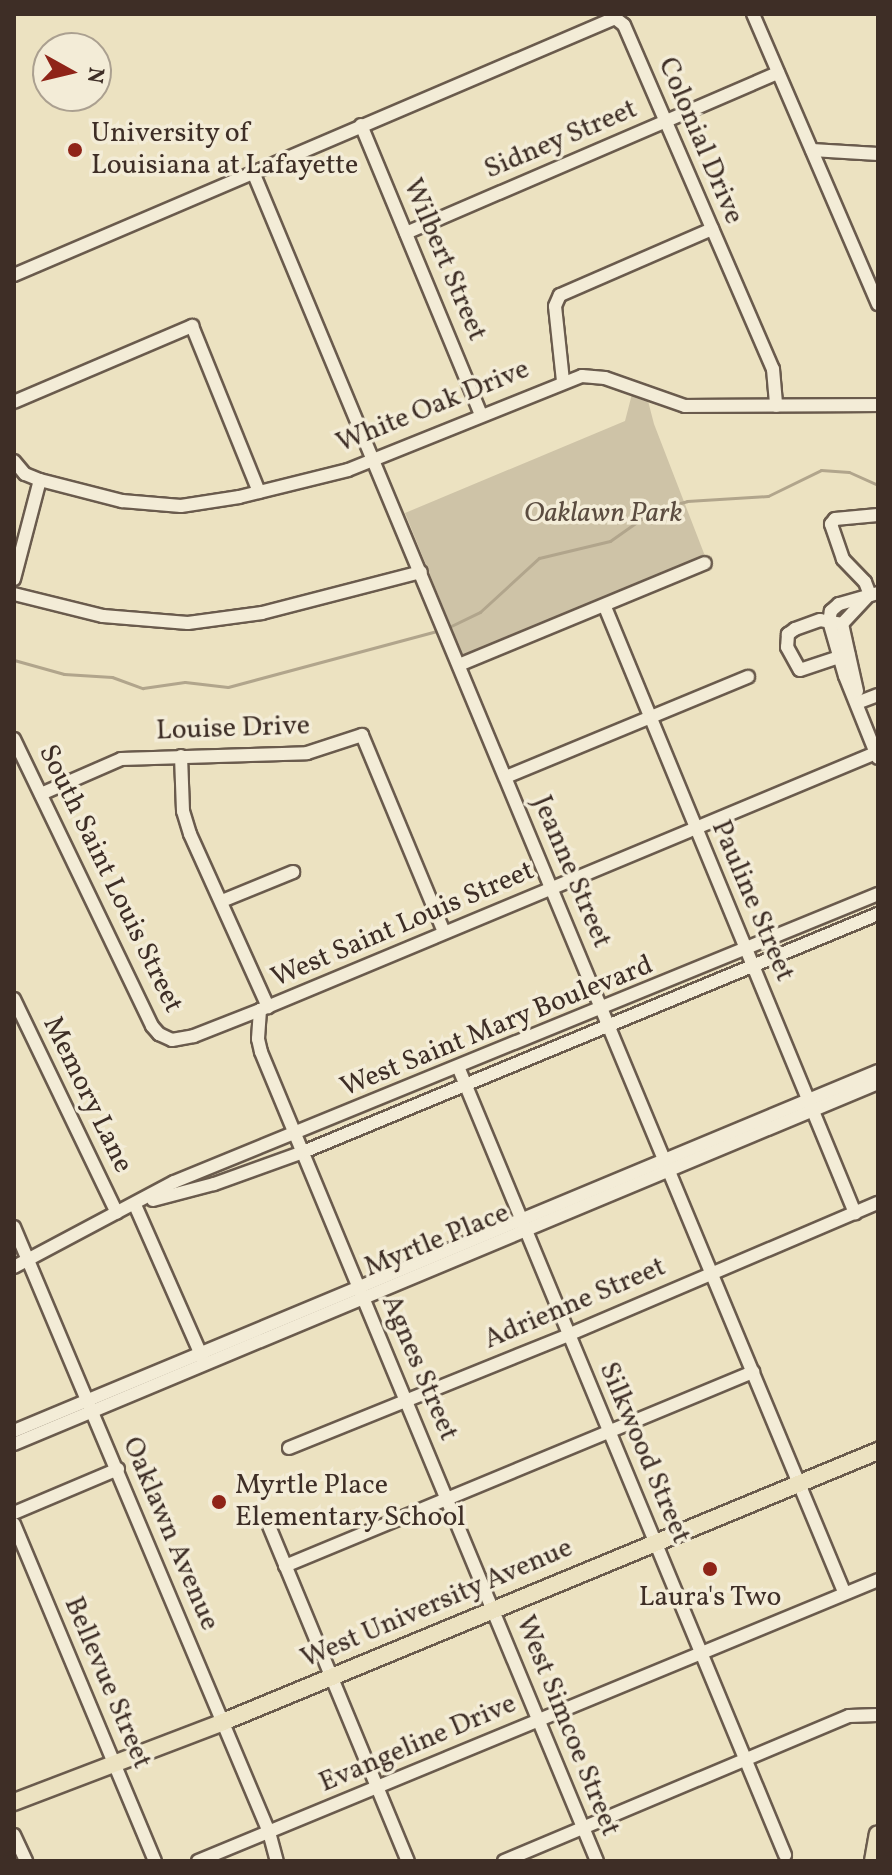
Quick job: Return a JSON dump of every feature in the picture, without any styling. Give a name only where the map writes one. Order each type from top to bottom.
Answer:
[{"type":"main road","name":"West University Avenue","points":[[14,1802],[223,1722],[878,1451]]},
{"type":"main road","points":[[873,1861],[878,1834]]},
{"type":"street","points":[[753,14],[875,288],[878,304]]},
{"type":"street","name":"Colonial Drive","points":[[14,275],[615,18],[624,25],[773,369],[776,406]]},
{"type":"street","name":"Sidney Street","points":[[406,233],[778,73]]},
{"type":"street","name":"Wilbert Street","points":[[361,125],[481,415]]},
{"type":"street","points":[[812,150],[878,154]]},
{"type":"street","name":"Jeanne Street","points":[[253,172],[844,1592]]},
{"type":"street","points":[[563,381],[555,306],[560,295],[712,229]]},
{"type":"street","points":[[14,402],[192,326],[259,492]]},
{"type":"street","name":"White Oak Drive","points":[[14,461],[25,474],[40,480],[122,501],[166,506],[207,504],[348,470],[563,381],[582,376],[605,378],[676,405],[878,405]]},
{"type":"street","points":[[14,579],[40,480]]},
{"type":"street","points":[[844,656],[800,670],[787,647],[788,634],[816,620],[835,622],[874,594],[843,559],[831,524],[835,519],[878,515]]},
{"type":"street","points":[[459,665],[705,563]]},
{"type":"street","points":[[14,594],[103,616],[188,623],[262,613],[421,572]]},
{"type":"street","name":"Pauline Street","points":[[605,607],[855,1213]]},
{"type":"street","points":[[835,622],[857,703],[877,755]]},
{"type":"street","points":[[506,777],[748,677]]},
{"type":"street","points":[[857,703],[878,695]]},
{"type":"street","name":"Louise Drive","points":[[41,794],[121,759],[307,753],[362,735],[444,932]]},
{"type":"street","name":"South Saint Louis Street","points":[[14,739],[152,1026],[165,1038]]},
{"type":"street","name":"West Saint Louis Street","points":[[165,1038],[194,1036],[877,755]]},
{"type":"street","name":"Agnes Street","points":[[181,756],[185,819],[222,901],[264,1008],[258,1039],[261,1052],[493,1609]]},
{"type":"street","points":[[222,901],[293,872]]},
{"type":"street","name":"West Saint Mary Boulevard","points":[[14,1267],[174,1182],[459,1069],[878,894]]},
{"type":"street","name":"West Saint Mary Boulevard","points":[[135,1205],[214,1184],[303,1152],[878,914]]},
{"type":"street","name":"Memory Lane","points":[[14,999],[117,1213]]},
{"type":"street","name":"Silkwood Street","points":[[459,1069],[785,1855]]},
{"type":"street","name":"Myrtle Place","points":[[812,1105],[878,1071]]},
{"type":"street","name":"Myrtle Place","points":[[14,1431],[90,1405],[666,1164],[812,1105],[878,1083]]},
{"type":"street","name":"Adrienne Street","points":[[289,1448],[568,1335],[878,1203]]},
{"type":"street","points":[[135,1205],[202,1359]]},
{"type":"street","name":"Oaklawn Avenue","points":[[14,1227],[269,1832],[277,1861]]},
{"type":"street","points":[[285,1566],[753,1372]]},
{"type":"street","name":"Myrtle Place","points":[[14,1444],[90,1405]]},
{"type":"street","points":[[14,1513],[118,1469]]},
{"type":"street","name":"Bellevue Street","points":[[14,1524],[155,1861]]},
{"type":"street","points":[[269,1526],[408,1861]]},
{"type":"street","name":"Evangeline Drive","points":[[198,1861],[878,1580]]},
{"type":"street","name":"West Simcoe Street","points":[[493,1609],[597,1861]]},
{"type":"street","points":[[504,1861],[849,1716],[878,1715]]},
{"type":"street","points":[[14,1835],[26,1861]]},
{"type":"green space","name":"Oaklawn Park","points":[[632,394],[647,397],[654,424],[705,556],[463,656],[405,513],[625,421]]},
{"type":"waterway","points":[[447,628],[480,612],[539,558],[610,541],[654,510],[687,501],[768,496],[821,470],[849,472],[878,485]]},
{"type":"waterway","points":[[14,660],[64,674],[112,677],[143,688],[185,682],[228,687],[440,630]]},
{"type":"place","name":"University of Louisiana at Lafayette","points":[[75,150]]},
{"type":"place","name":"Myrtle Place Elementary School","points":[[219,1502]]},
{"type":"place","name":"Laura's Two","points":[[710,1569]]}]
